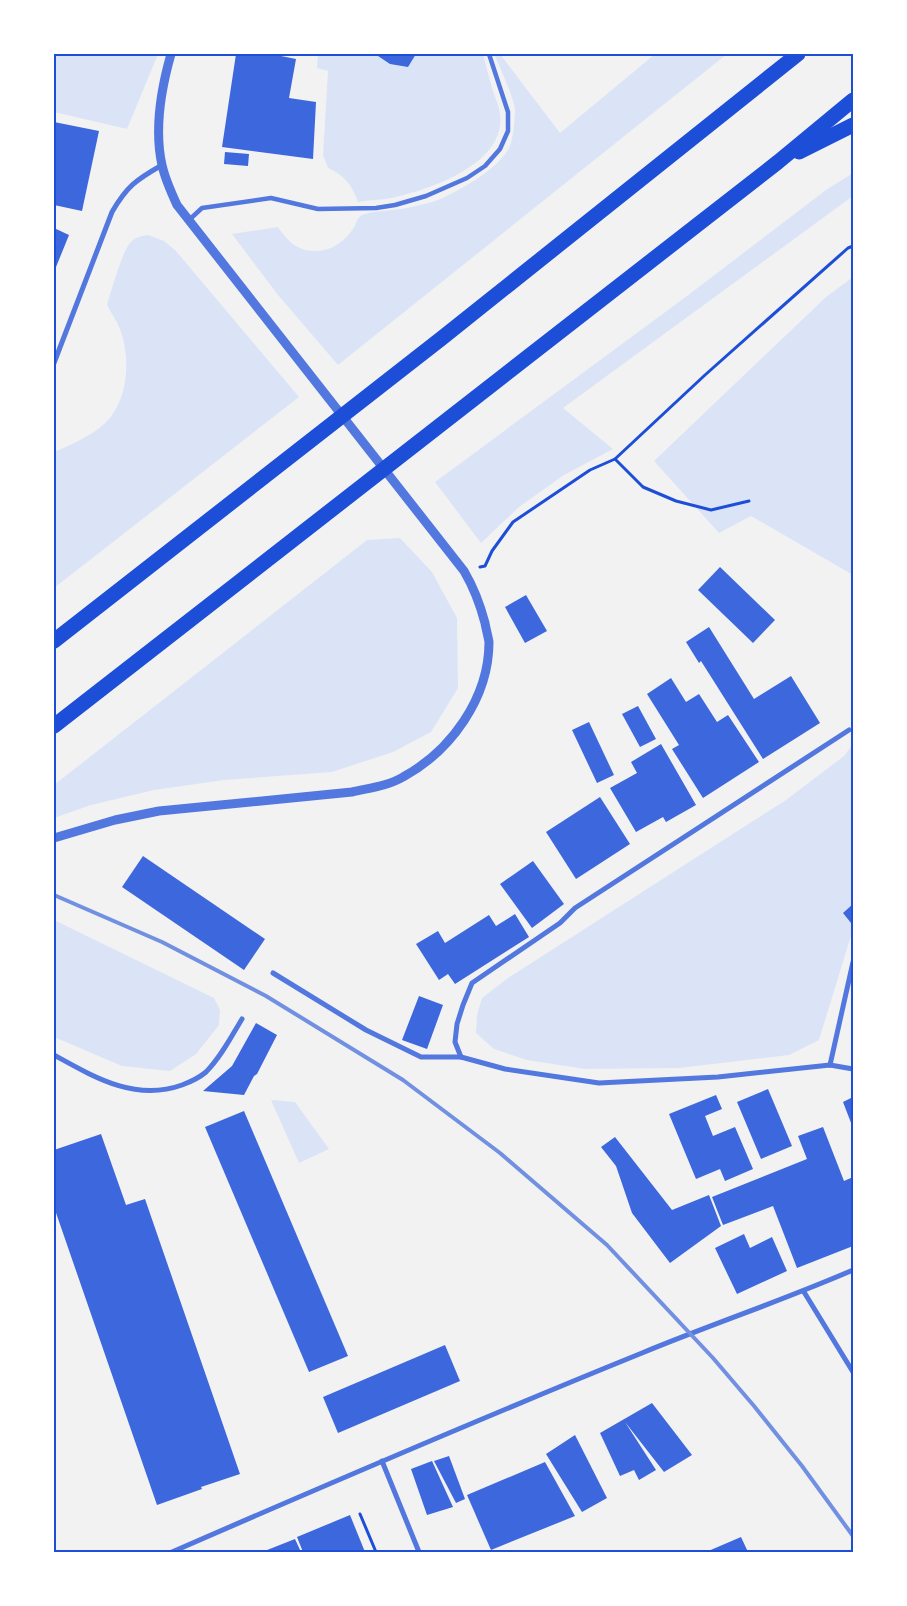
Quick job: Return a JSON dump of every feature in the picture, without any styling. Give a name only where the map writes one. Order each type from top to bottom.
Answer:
[{"type":"highway","points":[[54,641],[434,344],[798,54]]},
{"type":"highway","points":[[54,726],[778,162],[853,100]]},
{"type":"highway","points":[[778,162],[853,125]]},
{"type":"street","points":[[54,838],[114,820],[159,811],[352,792],[376,787],[402,778],[430,760],[452,737],[473,708],[484,675],[489,641],[474,587],[464,571],[177,205],[162,164],[158,126],[162,92],[171,54]]},
{"type":"street","points":[[188,220],[202,208],[272,198],[318,209],[359,210],[395,206],[426,196],[467,178],[484,166],[500,149],[508,131],[508,112],[489,54]]},
{"type":"street","points":[[54,363],[56,353],[112,212],[122,194],[137,180],[162,164]]},
{"type":"street","points":[[461,1057],[455,1042],[457,1024],[472,984],[560,923],[575,908],[849,730]]},
{"type":"street","points":[[830,1065],[853,962]]},
{"type":"street","points":[[273,974],[366,1030],[421,1057],[461,1057],[505,1069],[599,1083],[718,1077],[830,1065],[853,1069]]},
{"type":"street","points":[[54,1055],[98,1079],[121,1087],[145,1091],[168,1090],[190,1083],[204,1074],[215,1062],[242,1019]]},
{"type":"street","points":[[172,1552],[382,1461],[644,1352],[804,1292],[853,1270]]},
{"type":"street","points":[[804,1292],[853,1372]]},
{"type":"street","points":[[382,1461],[419,1552]]},
{"type":"path","points":[[464,571],[484,566],[492,551],[513,522],[590,470],[615,459],[705,375],[848,248],[853,246]]},
{"type":"path","points":[[615,459],[643,486],[676,501],[711,510],[749,501]]},
{"type":"path","points":[[360,1514],[376,1552]]},
{"type":"shaded area","points":[[54,54],[158,54],[127,129],[54,112]]},
{"type":"shaded area","points":[[318,54],[483,54],[500,113],[499,131],[492,147],[479,160],[445,181],[392,198],[358,202],[347,181],[328,168],[323,155],[328,71],[317,68]]},
{"type":"shaded area","points":[[494,54],[500,54],[560,133],[655,54],[727,54],[338,365],[278,295],[232,234],[278,227],[289,240],[302,249],[308,251],[326,250],[337,245],[347,237],[362,215],[433,202],[479,178],[504,156],[510,145],[514,130],[514,105]]},
{"type":"shaded area","points":[[853,173],[853,196],[563,408],[613,449],[564,475],[519,507],[481,543],[435,482],[687,296],[826,190]]},
{"type":"shaded area","points":[[148,235],[164,241],[176,251],[299,397],[54,588],[54,452],[98,429],[110,418],[121,398],[126,375],[125,351],[120,329],[107,305],[127,248],[134,239]]},
{"type":"shaded area","points":[[853,277],[853,575],[751,516],[719,533],[654,461],[826,297]]},
{"type":"shaded area","points":[[400,538],[432,572],[457,618],[458,688],[431,732],[393,752],[332,772],[224,780],[154,790],[91,805],[54,818],[54,785],[367,540]]},
{"type":"shaded area","points":[[853,744],[853,929],[819,1040],[789,1055],[679,1068],[585,1069],[527,1060],[494,1049],[476,1033],[477,1015],[482,998],[508,978],[786,800],[844,756]]},
{"type":"shaded area","points":[[54,920],[214,998],[220,1010],[219,1025],[196,1054],[170,1071],[122,1066],[54,1037]]},
{"type":"shaded area","points":[[271,1100],[295,1102],[329,1149],[299,1163]]},
{"type":"building","points":[[236,54],[271,54],[296,59],[289,98],[316,102],[313,159],[222,147]]},
{"type":"building","points":[[375,54],[416,54],[408,67],[390,64]]},
{"type":"building","points":[[54,122],[99,131],[82,211],[54,205]]},
{"type":"building","points":[[225,152],[249,154],[248,166],[224,164]]},
{"type":"building","points":[[54,228],[69,235],[54,272]]},
{"type":"building","points":[[720,567],[775,620],[753,643],[698,590]]},
{"type":"building","points":[[526,595],[547,631],[525,643],[505,607]]},
{"type":"building","points":[[709,627],[754,699],[791,676],[820,723],[763,759],[701,661],[699,663],[686,642]]},
{"type":"building","points":[[671,678],[686,702],[699,694],[717,722],[728,715],[759,762],[703,798],[672,749],[679,745],[647,694]]},
{"type":"building","points":[[638,706],[656,739],[640,747],[622,714]]},
{"type":"building","points":[[589,722],[614,775],[597,783],[572,730]]},
{"type":"building","points":[[661,744],[696,805],[666,822],[663,817],[636,832],[610,788],[637,773],[631,762]]},
{"type":"building","points":[[600,797],[630,844],[576,879],[546,832]]},
{"type":"building","points":[[143,856],[265,939],[244,970],[122,887]]},
{"type":"building","points":[[533,861],[564,904],[532,928],[500,884]]},
{"type":"building","points":[[853,904],[853,921],[851,923],[843,913]]},
{"type":"building","points":[[515,914],[529,937],[455,984],[448,974],[439,980],[416,944],[438,931],[445,943],[489,915],[496,926]]},
{"type":"building","points":[[419,996],[443,1005],[427,1049],[402,1040]]},
{"type":"building","points":[[256,1023],[277,1035],[244,1095],[203,1091],[232,1066]]},
{"type":"building","points":[[768,1089],[792,1146],[761,1159],[737,1102]]},
{"type":"building","points":[[716,1095],[722,1109],[705,1116],[713,1136],[735,1127],[753,1169],[725,1181],[720,1169],[696,1179],[669,1114]]},
{"type":"building","points":[[853,1097],[853,1128],[843,1102]]},
{"type":"building","points":[[244,1111],[348,1356],[309,1372],[205,1127]]},
{"type":"building","points":[[823,1127],[844,1181],[853,1177],[853,1246],[797,1268],[773,1206],[723,1225],[712,1197],[807,1159],[798,1136]]},
{"type":"building","points":[[101,1134],[126,1205],[145,1199],[240,1474],[157,1505],[54,1207],[54,1150]]},
{"type":"building","points":[[615,1137],[672,1210],[709,1195],[721,1226],[670,1263],[632,1213],[616,1166],[601,1147]]},
{"type":"building","points":[[744,1234],[750,1248],[772,1237],[787,1271],[737,1294],[715,1248]]},
{"type":"building","points":[[445,1345],[460,1381],[338,1433],[323,1397]]},
{"type":"building","points":[[652,1403],[692,1455],[664,1472],[625,1422],[656,1470],[639,1480],[634,1470],[620,1476],[600,1433]]},
{"type":"building","points":[[575,1435],[607,1498],[582,1512],[546,1454]]},
{"type":"building","points":[[449,1456],[465,1499],[456,1503],[434,1461]]},
{"type":"building","points":[[432,1461],[453,1507],[427,1515],[411,1469]]},
{"type":"building","points":[[545,1462],[575,1516],[491,1550],[467,1495]]},
{"type":"building","points":[[350,1515],[365,1552],[303,1552],[297,1537]]},
{"type":"building","points":[[741,1537],[748,1552],[706,1552]]},
{"type":"building","points":[[295,1539],[301,1552],[262,1552]]},
{"type":"railway","points":[[54,895],[162,942],[266,996],[403,1080],[500,1153],[607,1245],[713,1358],[802,1466],[853,1536]]}]
